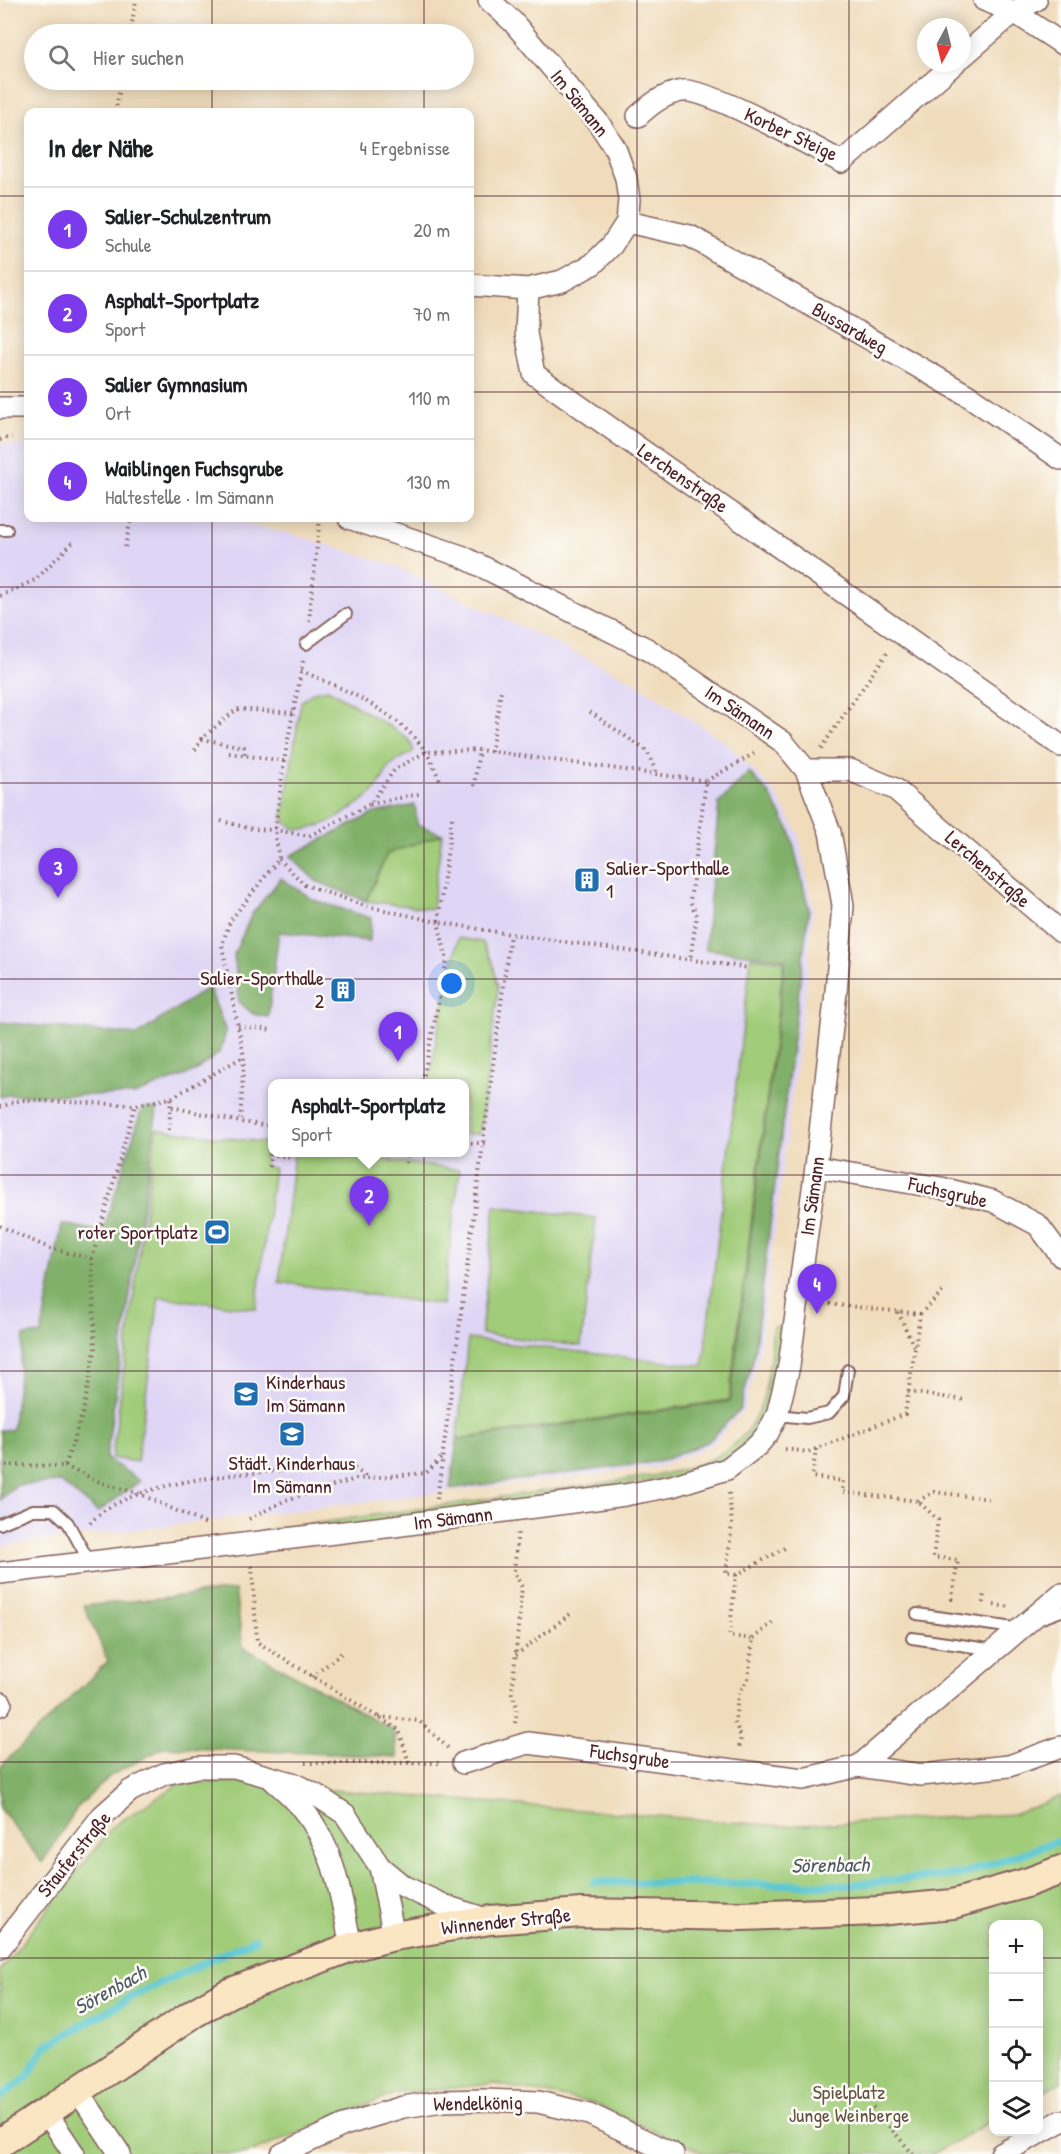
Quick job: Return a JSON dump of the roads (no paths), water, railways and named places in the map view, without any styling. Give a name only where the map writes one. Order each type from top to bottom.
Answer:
[{"type":"street","name":"Im Sämann","points":[[489,0],[513,22],[615,148],[627,178],[629,200],[627,222]]},
{"type":"street","points":[[984,0],[1014,12],[1061,43]]},
{"type":"street","points":[[971,49],[1014,12],[1036,0]]},
{"type":"street","name":"Korber Steige","points":[[638,116],[655,101],[683,91],[716,99],[842,162],[945,72]]},
{"type":"street","points":[[474,285],[528,289],[562,280],[593,264],[612,245],[627,222]]},
{"type":"street","name":"Bussardweg","points":[[627,222],[690,236],[969,396],[1061,459]]},
{"type":"street","name":"Lerchenstraße","points":[[528,289],[526,333],[534,374],[1061,746]]},
{"type":"street","points":[[0,408],[24,408]]},
{"type":"street","name":"Im Sämann","points":[[0,1573],[250,1544],[625,1495],[672,1486],[727,1470],[758,1445],[768,1433],[777,1415],[789,1366],[816,1167],[836,992],[843,905],[830,832],[806,770],[783,742],[647,648],[461,556],[361,522]]},
{"type":"street","name":"Lerchenstraße","points":[[806,770],[850,770],[895,789],[1061,932]]},
{"type":"street","name":"Fuchsgrube","points":[[816,1167],[941,1188],[993,1201],[1038,1225],[1061,1256]]},
{"type":"street","name":"Fuchsgrube","points":[[859,1766],[996,1650],[1037,1619],[1061,1594]]},
{"type":"street","name":"Fuchsgrube","points":[[463,1763],[528,1743],[803,1779],[859,1766],[921,1775],[1009,1766],[1061,1747]]},
{"type":"street","name":"Stauferstraße","points":[[0,1948],[102,1816],[130,1791],[164,1774],[197,1767],[234,1767],[292,1782],[345,1815],[380,1867],[403,1886],[448,1907],[490,1920]]},
{"type":"street","points":[[268,1775],[300,1806],[319,1832],[336,1871],[351,1947]]},
{"type":"street","name":"Stauferstraße","points":[[380,1867],[394,1936]]},
{"type":"street","name":"Winnender Straße","points":[[0,2143],[194,2013],[228,1993],[351,1947],[394,1936],[490,1920],[582,1913],[741,1916],[888,1910],[953,1904],[1026,1883],[1061,1870]]},
{"type":"street","points":[[78,2091],[120,2154]]},
{"type":"street","name":"Wendelkönig","points":[[282,2154],[344,2125],[403,2107],[443,2101],[484,2100],[538,2102],[589,2114],[673,2154]]},
{"type":"street","points":[[46,2112],[74,2154]]},
{"type":"street","points":[[1001,2154],[1061,2121]]},
{"type":"lane","points":[[306,644],[346,615]]},
{"type":"lane","points":[[777,1415],[807,1418],[829,1413],[844,1396],[848,1370]]},
{"type":"lane","points":[[0,1524],[33,1510],[54,1509],[68,1523],[90,1563]]},
{"type":"lane","points":[[917,1614],[1037,1619]]},
{"type":"lane","points":[[912,1638],[996,1650]]},
{"type":"waterway","name":"Sörenbach","points":[[594,1882],[848,1885],[963,1874],[1061,1840]]},
{"type":"waterway","name":"Sörenbach","points":[[0,2097],[27,2077],[45,2047],[133,1996],[255,1939]]},
{"type":"place","name":"Salier-Sporthalle 1","points":[[587,880]]},
{"type":"place","name":"Salier Gymnasium","points":[[58,898]]},
{"type":"place","name":"Salier-Sporthalle 2","points":[[343,990]]},
{"type":"place","name":"Salier-Schulzentrum","points":[[398,1062]]},
{"type":"place","name":"Asphalt-Sportplatz","points":[[369,1226]]},
{"type":"place","name":"roter Sportplatz","points":[[217,1232]]},
{"type":"place","name":"Waiblingen Fuchsgrube","points":[[817,1314]]},
{"type":"place","name":"Kinderhaus Im Sämann","points":[[246,1394]]},
{"type":"place","name":"Städt. Kinderhaus Im Sämann","points":[[292,1434]]},
{"type":"park label","name":"Spielplatz Junge Weinberge","points":[[849,2104]]}]
